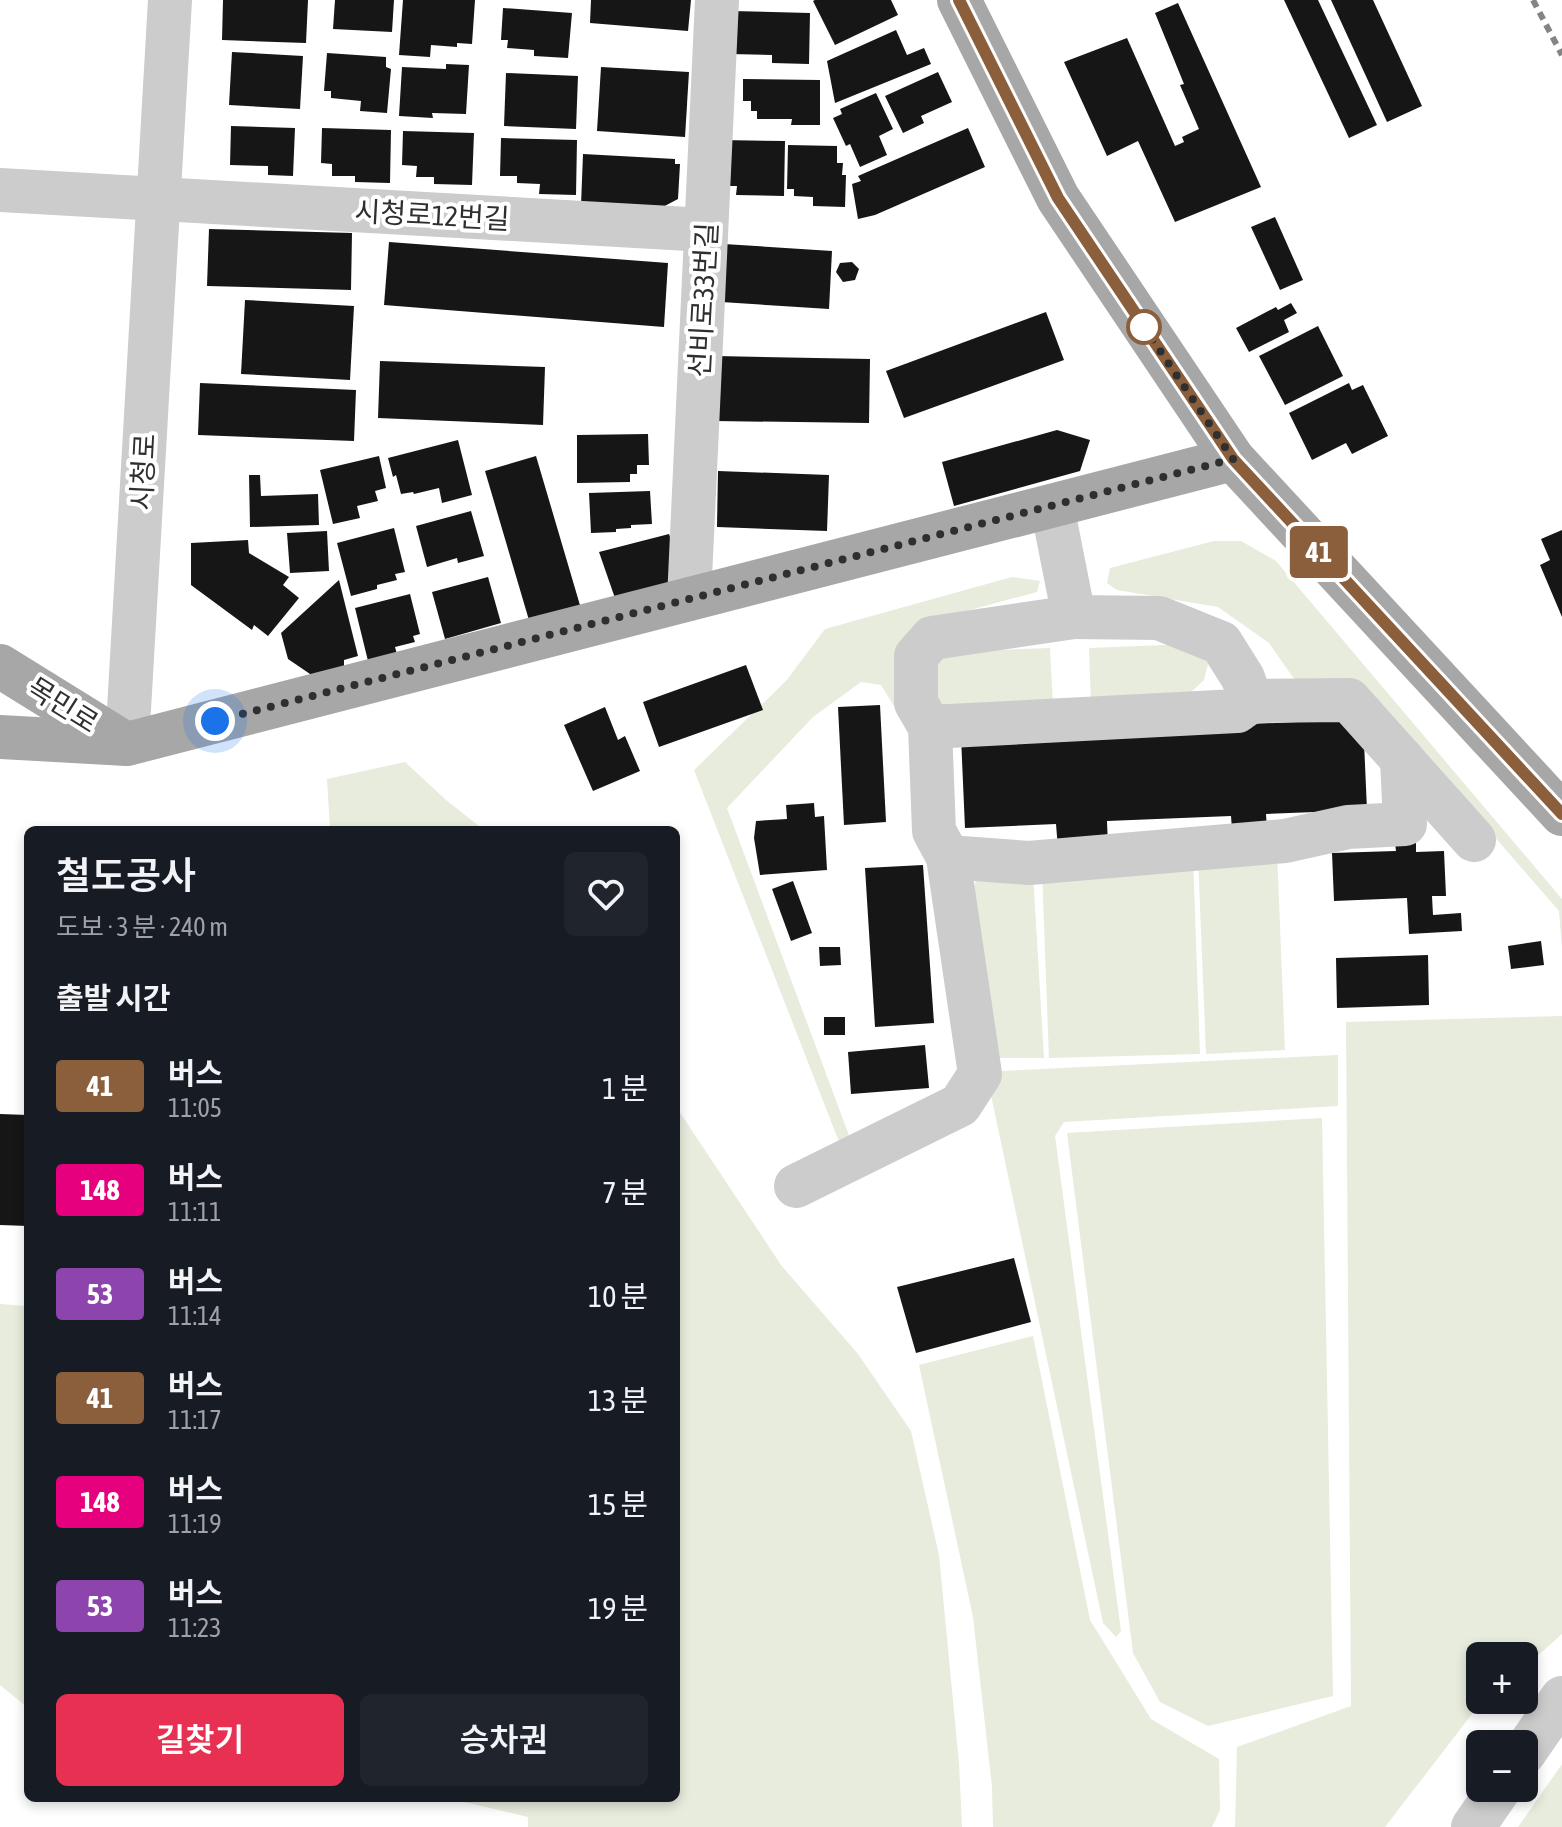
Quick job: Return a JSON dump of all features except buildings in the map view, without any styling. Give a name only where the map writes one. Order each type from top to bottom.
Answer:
[{"type":"main road","points":[[959,0],[1058,198],[1233,459],[1562,814]]},
{"type":"main road","points":[[0,737],[127,744],[1233,459]]},
{"type":"main road","name":"목민로","points":[[0,666],[127,744]]},
{"type":"street","name":"시청로","points":[[127,744],[170,0]]},
{"type":"street","name":"선비로33번길","points":[[689,599],[717,0]]},
{"type":"street","points":[[0,190],[158,200]]},
{"type":"street","name":"시청로12번길","points":[[158,200],[706,230]]},
{"type":"street","points":[[1052,506],[1074,617]]},
{"type":"street","points":[[796,1186],[960,1105],[980,1074],[948,857],[934,831],[930,727],[916,703],[916,656],[932,638],[1074,617],[1159,618],[1221,643],[1243,678],[1251,701]]},
{"type":"street","points":[[930,727],[1237,711],[1251,701],[1349,700],[1474,840]]},
{"type":"street","points":[[948,857],[1029,863],[1285,841],[1348,827],[1405,824],[1402,759]]},
{"type":"street","points":[[1538,1733],[1562,1698]]},
{"type":"street","points":[[1473,1827],[1490,1802]]},
{"type":"shaded area","points":[[1214,541],[1241,541],[1276,561],[1562,899],[1562,949],[1559,911],[1359,681],[1297,683],[1269,643],[1218,607],[1117,590],[1107,583],[1110,568]]},
{"type":"shaded area","points":[[1012,577],[1040,581],[1037,592],[929,621],[897,647],[894,675],[897,711],[881,685],[861,682],[813,717],[727,808],[853,1146],[843,1152],[694,770],[786,681],[825,629]]},
{"type":"shaded area","points":[[1189,644],[1208,664],[1204,680],[1189,694],[1091,704],[1089,648]]},
{"type":"shaded area","points":[[1050,648],[1053,705],[947,710],[932,698],[930,667],[946,652]]},
{"type":"shaded area","points":[[405,762],[479,826],[330,826],[327,779]]},
{"type":"shaded area","points":[[1277,852],[1285,1050],[1206,1054],[1198,856]]},
{"type":"shaded area","points":[[1193,857],[1200,1054],[1049,1058],[1042,871]]},
{"type":"shaded area","points":[[1033,873],[1044,1058],[998,1058],[973,889],[978,875]]},
{"type":"shaded area","points":[[1562,1016],[1562,1634],[1538,1655],[1538,1642],[1466,1642],[1466,1714],[1472,1714],[1385,1827],[1235,1827],[1237,1747],[1351,1706],[1346,1022]]},
{"type":"shaded area","points":[[1338,1055],[1338,1106],[1064,1122],[1055,1136],[1121,1631],[1116,1637],[1103,1623],[989,1086],[1000,1071]]},
{"type":"shaded area","points":[[680,1113],[781,1265],[858,1354],[911,1431],[939,1555],[959,1763],[962,1827],[528,1827],[528,1817],[464,1802],[680,1802]]},
{"type":"shaded area","points":[[1322,1118],[1333,1696],[1208,1726],[1160,1702],[1133,1653],[1067,1133]]},
{"type":"shaded area","points":[[0,1304],[24,1306],[24,1705],[0,1685]]},
{"type":"shaded area","points":[[1033,1336],[1090,1620],[1151,1719],[1219,1759],[1220,1810],[1212,1827],[993,1827],[992,1787],[973,1617],[919,1365]]},
{"type":"shaded area","points":[[1562,1764],[1562,1827],[1518,1827]]},
{"type":"railway","points":[[1533,0],[1562,55]]},
{"type":"bus line","name":"41","points":[[959,0],[1058,198],[1233,459],[1562,814]]},
{"type":"route","points":[[215,721],[1233,459],[1144,327]]}]
